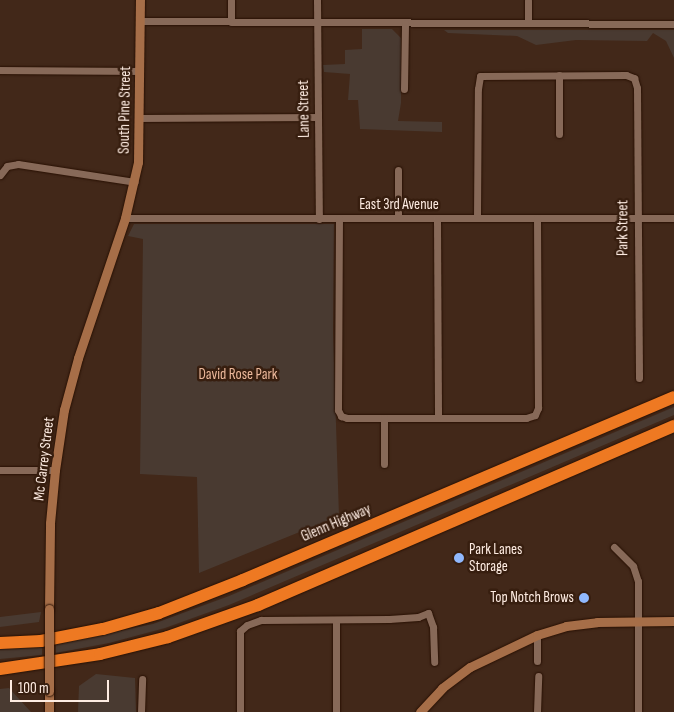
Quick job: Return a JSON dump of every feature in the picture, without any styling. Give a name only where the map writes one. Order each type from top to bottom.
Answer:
[{"type":"highway","points":[[572,440],[674,387]]},
{"type":"highway","name":"Glenn Highway","points":[[0,643],[41,641],[94,631],[159,612],[243,580],[674,396]]},
{"type":"highway","points":[[0,669],[100,654],[168,637],[258,605],[560,477],[674,426]]},
{"type":"highway","points":[[560,477],[674,433]]},
{"type":"street","name":"South Pine Street","points":[[125,218],[135,182],[138,162],[140,0]]},
{"type":"street","points":[[231,22],[232,0]]},
{"type":"street","name":"Lane Street","points":[[317,0],[318,219]]},
{"type":"street","points":[[528,0],[528,23]]},
{"type":"street","points":[[140,21],[674,24]]},
{"type":"street","points":[[404,89],[405,22]]},
{"type":"street","points":[[0,70],[139,71]]},
{"type":"street","points":[[477,218],[478,89],[480,76],[559,75],[559,134]]},
{"type":"street","name":"Park Street","points":[[559,75],[626,76],[634,78],[637,88],[639,378]]},
{"type":"street","points":[[139,118],[318,118]]},
{"type":"street","points":[[0,175],[8,166],[18,164],[135,182]]},
{"type":"street","points":[[398,170],[398,218]]},
{"type":"street","name":"East 3rd Avenue","points":[[125,218],[674,218]]},
{"type":"street","name":"Mc Carrey Street","points":[[49,712],[50,523],[54,470],[64,410],[78,358],[125,218]]},
{"type":"street","points":[[339,218],[338,410],[341,416],[384,418],[526,418],[535,415],[538,408],[537,218]]},
{"type":"street","points":[[437,219],[438,417]]},
{"type":"street","points":[[384,418],[384,464]]},
{"type":"street","points":[[0,470],[54,470]]},
{"type":"street","points":[[614,547],[628,559],[637,574],[638,712]]},
{"type":"street","points":[[240,712],[240,632],[247,625],[269,619],[410,618],[428,613],[433,627],[434,662]]},
{"type":"street","points":[[336,620],[336,712]]},
{"type":"street","points":[[424,710],[442,688],[470,667],[537,635],[566,626],[638,621],[674,621]]},
{"type":"street","points":[[537,635],[537,660]]},
{"type":"street","points":[[537,712],[538,676]]},
{"type":"street","points":[[141,712],[142,679]]},
{"type":"green space","points":[[362,29],[392,29],[401,38],[401,103],[398,121],[442,122],[442,132],[360,129],[358,100],[348,100],[350,74],[324,72],[323,65],[345,64],[345,50],[362,49]]},
{"type":"green space","points":[[444,30],[674,30],[674,58],[666,41],[653,33],[647,41],[576,40],[536,45],[517,36],[448,33]]},
{"type":"green space","name":"David Rose Park","points":[[134,224],[334,224],[333,332],[339,516],[199,573],[197,477],[140,474],[143,239],[128,236]]},
{"type":"green space","points":[[674,407],[674,415],[229,605],[165,628],[109,643],[56,653],[56,644],[153,624],[229,596]]},
{"type":"green space","points":[[41,612],[39,622],[0,627],[0,617]]},
{"type":"green space","points":[[42,645],[42,655],[0,659],[0,649]]},
{"type":"green space","points":[[96,674],[135,678],[136,712],[78,712],[79,686]]},
{"type":"green space","points":[[9,688],[31,712],[0,712],[0,689]]},
{"type":"place","name":"Park Lanes Storage","points":[[459,558]]},
{"type":"place","name":"Top Notch Brows","points":[[584,598]]}]
